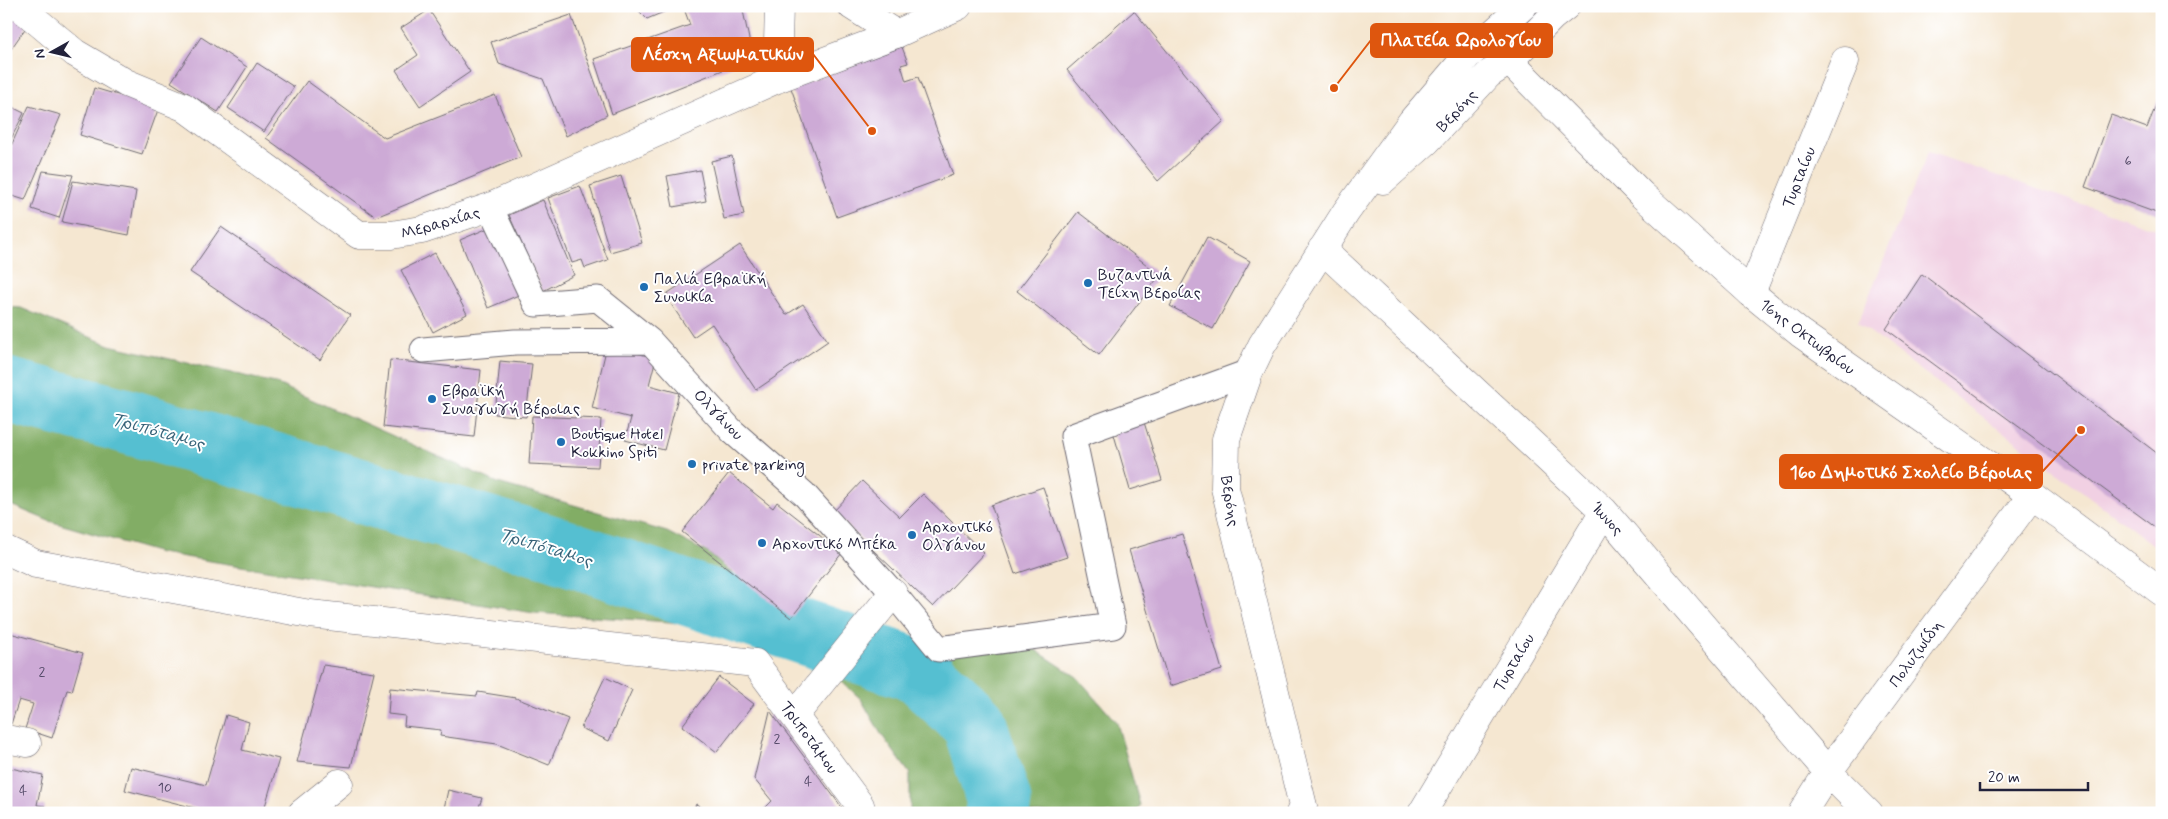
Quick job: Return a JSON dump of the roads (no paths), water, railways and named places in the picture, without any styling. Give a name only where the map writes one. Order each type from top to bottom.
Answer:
[{"type":"street","name":"Μεραρχίας","points":[[19,6],[74,53],[126,83],[184,107],[359,235],[391,235],[422,230],[490,207],[777,79],[896,34],[958,6]]},
{"type":"street","points":[[777,79],[779,6]]},
{"type":"street","points":[[852,6],[896,34]]},
{"type":"street","name":"Βερόης","points":[[1303,810],[1225,488],[1226,439],[1249,372],[1262,345],[1346,212],[1412,121],[1468,55],[1522,6]]},
{"type":"street","name":"Βερόης","points":[[1346,212],[1427,141],[1489,74],[1509,61],[1552,17],[1566,6]]},
{"type":"street","name":"16ης Οκτωβρίου","points":[[1489,37],[1509,61],[1642,195],[1751,293],[1800,333],[2032,495],[2162,592]]},
{"type":"street","name":"Τυρταίου","points":[[1751,293],[1845,61]]},
{"type":"street","name":"Ολγάνου","points":[[490,207],[536,304],[598,299],[650,341],[732,431],[804,494],[893,593],[939,649],[1113,626],[1073,436],[1249,372]]},
{"type":"street","name":"Ίωνος","points":[[1322,249],[1604,511],[1828,772],[1868,813]]},
{"type":"street","points":[[423,350],[515,342],[650,341]]},
{"type":"street","name":"Πολυζωίδη","points":[[1802,813],[1828,772],[2032,495]]},
{"type":"street","name":"Τυρταίου","points":[[1422,813],[1604,511]]},
{"type":"street","name":"Τριποτάμου","points":[[6,550],[36,564],[310,614],[755,663],[860,805],[862,813]]},
{"type":"street","points":[[795,715],[893,593]]},
{"type":"street","points":[[302,813],[339,783]]},
{"type":"waterway","name":"Τριπόταμος","points":[[6,390],[119,419],[556,549],[919,671],[974,723],[999,801],[997,813]]},
{"type":"place","name":"Πλατεία Ωρολογίου","points":[[1334,88]]},
{"type":"place","name":"Λέσχη Αξιωματικών","points":[[872,131]]},
{"type":"place","name":"Βυζαντινά Τείχη Βεροίας","points":[[1088,283]]},
{"type":"place","name":"Παλιά Εβραϊκή Συνοικία","points":[[644,287]]},
{"type":"place","name":"Εβραϊκή Συναγωγή Βέροιας","points":[[432,399]]},
{"type":"place","name":"16ο Δημοτικό Σχολείο Βέροιας","points":[[2081,430]]},
{"type":"place","name":"Boutique Hotel Kokkino Spiti","points":[[561,442]]},
{"type":"place","name":"private parking","points":[[692,464]]},
{"type":"place","name":"Αρχοντικό Ολγάνου","points":[[912,535]]},
{"type":"place","name":"Αρχοντικό Μπέκα","points":[[762,543]]}]
